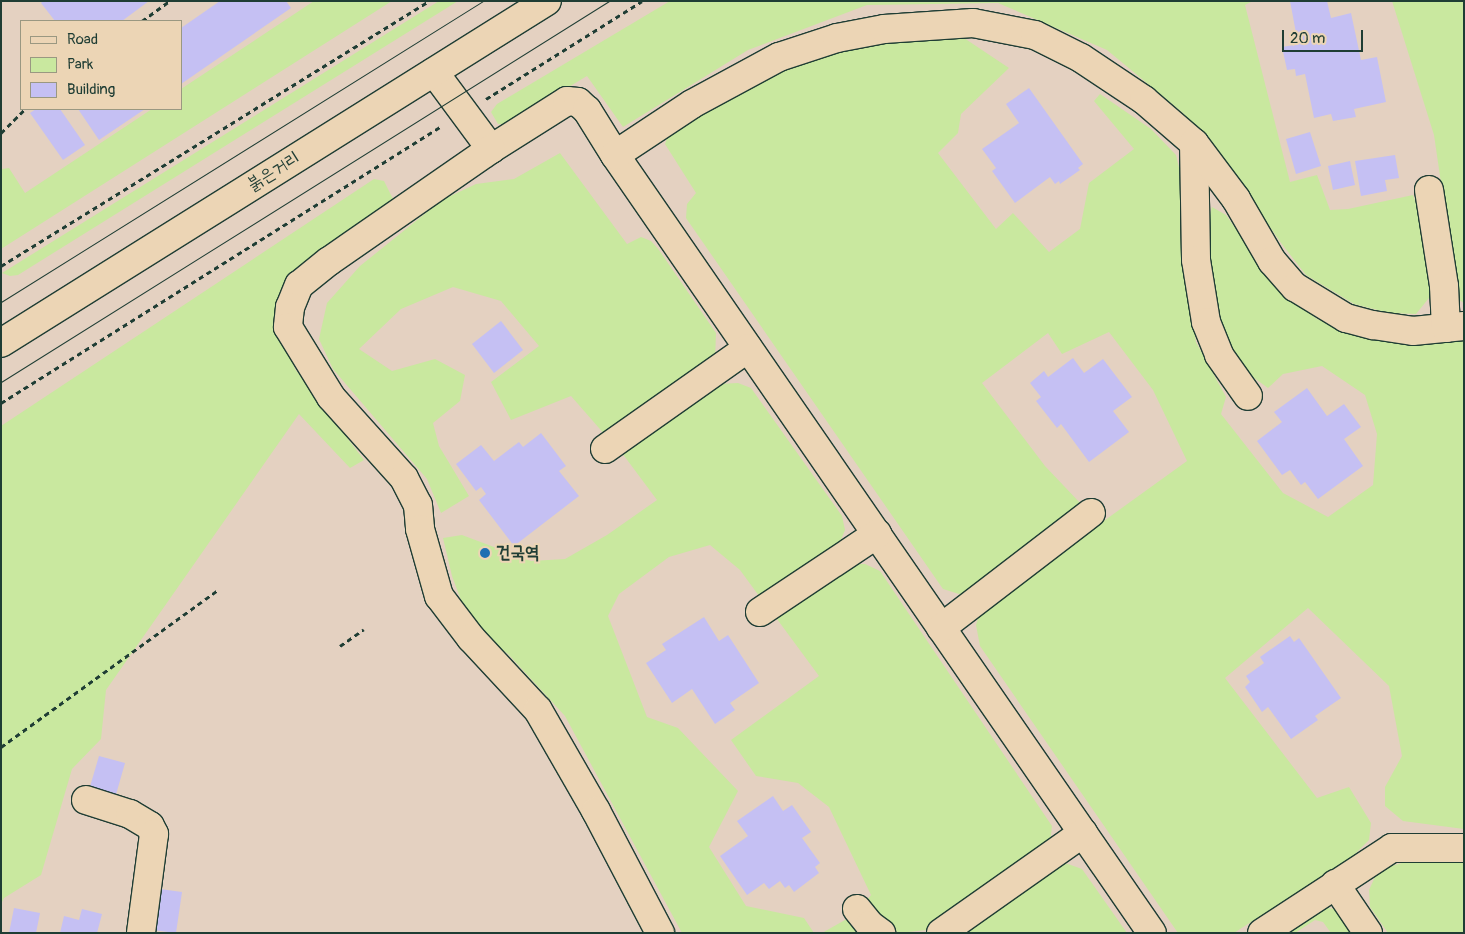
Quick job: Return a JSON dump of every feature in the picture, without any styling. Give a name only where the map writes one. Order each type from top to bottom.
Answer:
[{"type":"main road","name":"붉은거리","points":[[1,343],[547,1]]},
{"type":"main road","points":[[614,155],[692,104],[779,57],[837,38],[875,31],[973,23],[1035,35],[1081,58],[1144,100],[1194,143],[1236,199],[1272,261],[1295,287],[1346,318],[1373,325],[1413,331],[1455,327],[1444,286],[1428,190]]},
{"type":"main road","points":[[434,72],[491,150]]},
{"type":"main road","points":[[660,933],[596,811],[538,710],[471,638],[439,596],[420,529],[418,504],[404,478],[331,397],[288,327],[290,307],[299,285],[330,261],[491,150],[567,101],[578,102],[587,110],[614,155],[1152,933]]},
{"type":"main road","points":[[1194,143],[1196,260],[1206,322],[1219,355],[1248,396]]},
{"type":"main road","points":[[605,449],[748,348]]},
{"type":"main road","points":[[941,628],[1092,513]]},
{"type":"main road","points":[[760,612],[876,534]]},
{"type":"main road","points":[[86,800],[130,814],[150,826],[154,834],[141,933]]},
{"type":"main road","points":[[941,933],[1083,833]]},
{"type":"main road","points":[[1262,933],[1392,848],[1464,848]]},
{"type":"main road","points":[[1335,884],[1368,933]]},
{"type":"main road","points":[[857,908],[870,925],[881,933]]},
{"type":"path","points":[[143,20],[170,1]]},
{"type":"path","points":[[1,266],[429,1]]},
{"type":"path","points":[[1,403],[642,1]]},
{"type":"path","points":[[1,133],[24,110]]},
{"type":"path","points":[[1,747],[218,590]]},
{"type":"path","points":[[340,646],[364,629]]},
{"type":"green space","points":[[314,1],[392,1],[1,249],[2,169],[9,168],[25,193],[150,110],[182,110],[182,88]]},
{"type":"green space","points":[[439,1],[458,1],[18,275],[10,276],[2,273]]},
{"type":"green space","points":[[670,1],[1253,1],[1245,5],[1290,182],[1317,175],[1330,210],[1348,209],[1413,195],[1426,232],[1433,293],[1416,314],[1389,313],[1354,304],[1306,275],[1281,243],[1223,159],[1183,113],[1107,50],[998,3],[867,5],[748,50],[623,127],[587,76],[507,124],[498,124],[491,112],[497,104]]},
{"type":"green space","points":[[1392,1],[1464,1],[1464,303],[1454,297],[1447,224],[1434,135]]},
{"type":"green space","points":[[943,36],[964,38],[1009,68],[961,114],[958,133],[938,153],[996,229],[1013,213],[1049,252],[1080,229],[1089,183],[1134,149],[1094,101],[1100,94],[1151,129],[1176,155],[1181,176],[1181,210],[1186,267],[1196,342],[1226,397],[1221,414],[1283,493],[1328,517],[1373,485],[1377,434],[1365,395],[1322,366],[1283,374],[1268,388],[1243,370],[1219,323],[1206,230],[1212,207],[1226,215],[1281,293],[1317,319],[1368,339],[1464,341],[1464,829],[1403,821],[1385,806],[1385,787],[1402,756],[1389,686],[1308,608],[1225,678],[1317,798],[1349,787],[1371,823],[1369,840],[1353,856],[1234,933],[1178,933],[980,646],[976,625],[980,612],[997,598],[1187,461],[1153,390],[1109,332],[1062,354],[1048,333],[982,383],[1045,466],[1082,505],[975,591],[959,594],[943,589],[686,218],[687,204],[696,193],[665,144],[669,133],[730,91],[800,63],[876,43]]},
{"type":"green space","points":[[560,153],[627,244],[641,237],[651,241],[659,250],[716,333],[715,360],[606,436],[571,396],[511,420],[491,382],[539,346],[501,301],[453,287],[401,309],[359,349],[392,371],[435,359],[465,375],[460,401],[433,423],[439,446],[469,496],[441,513],[427,479],[333,369],[319,339],[327,303],[360,266],[442,200],[476,184],[514,179]]},
{"type":"green space","points":[[374,179],[384,181],[393,199],[276,319],[295,369],[364,460],[350,468],[299,414],[106,690],[101,739],[72,769],[41,875],[4,898],[1,904],[1,426]]},
{"type":"green space","points":[[738,383],[751,388],[842,516],[845,530],[838,547],[762,600],[740,570],[710,545],[669,557],[619,594],[608,616],[647,717],[678,728],[738,791],[709,847],[746,906],[804,918],[814,933],[682,933],[565,716],[508,654],[471,627],[452,576],[443,538],[462,535],[531,561],[565,559],[607,535],[657,500],[622,453],[719,384]]},
{"type":"green space","points":[[850,564],[865,564],[880,571],[1052,826],[1050,843],[926,930],[900,933],[879,923],[862,906],[871,895],[829,807],[798,783],[756,776],[731,740],[819,676],[774,615]]},
{"type":"green space","points":[[1464,858],[1464,933],[1388,933],[1370,907],[1369,890],[1375,877],[1384,868],[1409,861]]},
{"type":"green space","points":[[1068,864],[1082,869],[1127,933],[958,933],[1053,865]]},
{"type":"green space","points":[[1320,906],[1338,910],[1357,933],[1331,933],[1323,922],[1315,920],[1295,933],[1273,933]]},
{"type":"green space","points":[[852,916],[866,933],[822,933]]},
{"type":"building","points":[[43,1],[149,1],[123,20],[54,20],[41,3]]},
{"type":"building","points":[[220,1],[286,1],[291,8],[182,83],[182,27]]},
{"type":"building","points":[[1290,1],[1327,1],[1331,18],[1351,13],[1361,60],[1377,57],[1386,102],[1354,109],[1356,117],[1333,121],[1331,114],[1314,118],[1305,74],[1296,76],[1295,69],[1287,70],[1282,47],[1294,45],[1292,33],[1296,33]]},
{"type":"building","points":[[1029,88],[1083,164],[1078,168],[1080,170],[1060,184],[1059,181],[1055,184],[1050,177],[1015,203],[992,171],[996,168],[982,149],[1019,123],[1006,104]]},
{"type":"building","points":[[34,110],[61,110],[85,145],[63,160],[30,113]]},
{"type":"building","points":[[79,110],[144,110],[99,140]]},
{"type":"building","points":[[1310,132],[1321,166],[1296,174],[1286,139]]},
{"type":"building","points":[[1395,155],[1399,178],[1385,180],[1387,191],[1361,196],[1355,161]]},
{"type":"building","points":[[1350,161],[1355,185],[1333,190],[1328,166]]},
{"type":"building","points":[[501,321],[523,350],[494,373],[472,344]]},
{"type":"building","points":[[1073,358],[1084,373],[1103,359],[1132,397],[1113,411],[1129,432],[1089,462],[1061,424],[1057,428],[1036,401],[1041,397],[1030,383],[1044,371],[1048,377]]},
{"type":"building","points":[[1307,388],[1327,416],[1344,404],[1361,427],[1344,439],[1363,466],[1318,499],[1305,482],[1301,485],[1290,470],[1282,475],[1257,441],[1282,422],[1274,412]]},
{"type":"building","points":[[541,433],[566,466],[559,471],[579,496],[514,546],[479,500],[486,494],[481,487],[476,491],[456,464],[481,445],[494,461],[519,442],[523,447]]},
{"type":"building","points":[[704,617],[719,641],[728,635],[759,683],[730,703],[735,710],[715,724],[692,689],[672,703],[646,663],[666,650],[662,644]]},
{"type":"building","points":[[1290,636],[1294,642],[1299,638],[1341,698],[1315,716],[1318,720],[1291,739],[1268,707],[1262,712],[1245,687],[1250,682],[1246,676],[1264,663],[1260,657]]},
{"type":"building","points":[[99,756],[125,763],[115,798],[89,790]]},
{"type":"building","points":[[773,796],[783,811],[792,805],[811,832],[802,838],[820,863],[815,867],[819,873],[794,892],[789,885],[785,888],[780,881],[769,889],[764,883],[747,895],[720,856],[748,836],[737,821]]},
{"type":"building","points":[[160,889],[182,892],[176,933],[153,930]]},
{"type":"building","points":[[14,908],[40,913],[36,933],[9,933]]},
{"type":"building","points":[[82,909],[102,914],[97,933],[60,933],[64,916],[79,920]]},
{"type":"tram line","points":[[1,302],[483,1]]},
{"type":"tram line","points":[[1,382],[609,1]]},
{"type":"place","name":"건국역","points":[[485,553]]}]
